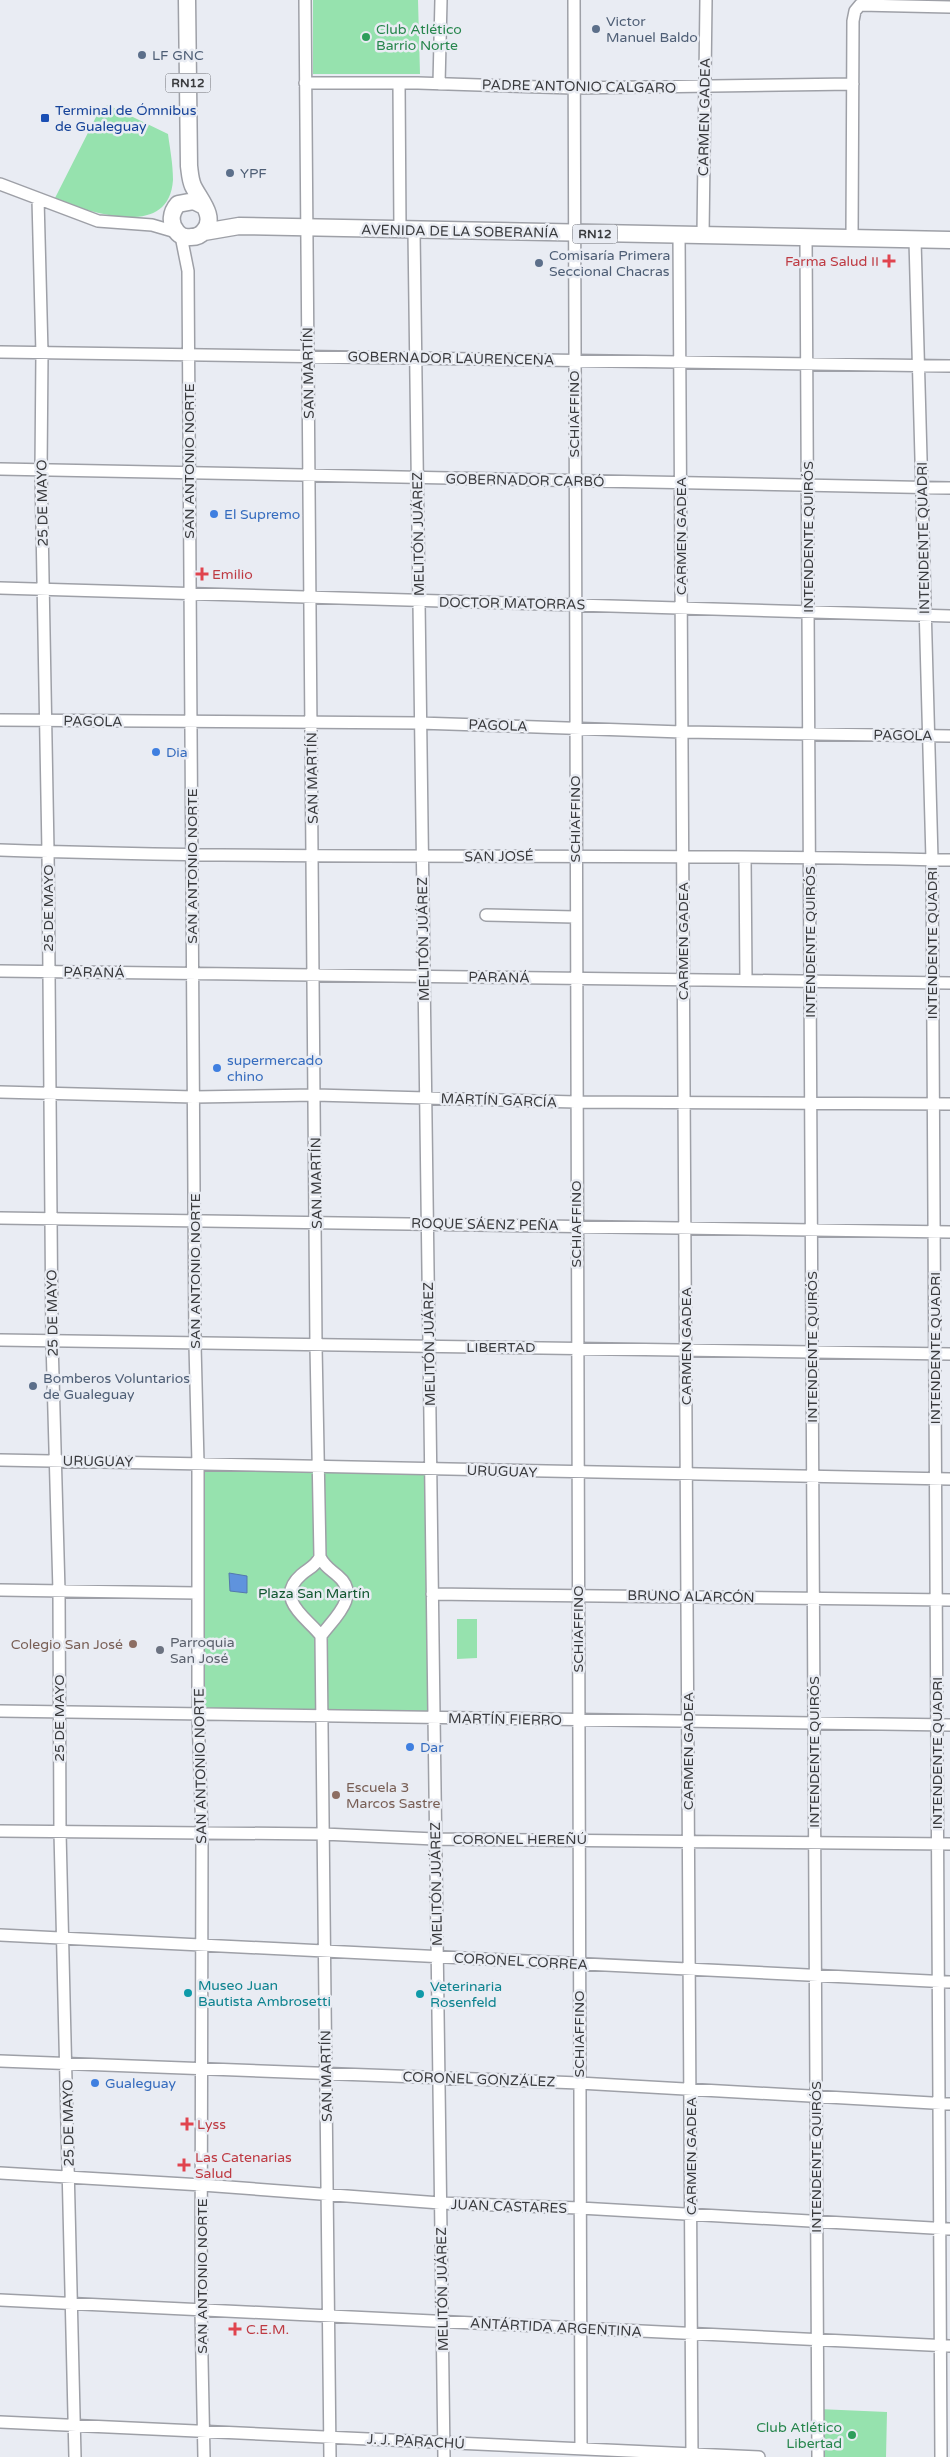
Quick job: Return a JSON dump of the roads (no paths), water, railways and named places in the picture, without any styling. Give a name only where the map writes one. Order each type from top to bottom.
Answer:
[{"type":"highway","name":"RN12","points":[[187,0],[189,166],[191,181],[206,209]]},
{"type":"highway","name":"RN12","points":[[189,166],[186,187],[171,221],[179,234],[194,238],[204,232]]},
{"type":"highway","name":"RN12","points":[[176,207],[194,201],[206,209]]},
{"type":"highway","name":"AVENIDA DE LA SOBERANÍA","points":[[206,209],[220,220],[239,226]]},
{"type":"highway","points":[[204,232],[209,222],[206,209]]},
{"type":"highway","name":"AVENIDA DE LA SOBERANÍA","points":[[204,232],[239,226],[407,231],[679,234],[950,240]]},
{"type":"street","name":"SAN MARTÍN","points":[[305,0],[317,1222],[316,1346],[320,1557]]},
{"type":"street","points":[[439,84],[441,0]]},
{"type":"street","name":"SCHIAFFINO","points":[[574,0],[574,604],[581,2448]]},
{"type":"street","name":"CARMEN GADEA","points":[[703,235],[706,0]]},
{"type":"street","points":[[852,238],[853,21],[855,11],[860,5],[911,3],[950,7]]},
{"type":"street","name":"PADRE ANTONIO CALGARO","points":[[305,83],[399,83],[573,88],[853,84]]},
{"type":"street","name":"MELITÓN JUÁREZ","points":[[399,83],[415,358],[444,2457]]},
{"type":"street","points":[[0,184],[98,221],[126,224]]},
{"type":"street","name":"25 DE MAYO","points":[[38,199],[42,353],[40,470],[44,589],[48,851],[48,1093],[59,1591],[60,1832],[73,2303],[75,2457]]},
{"type":"street","name":"RN12","points":[[126,224],[160,218],[176,207]]},
{"type":"street","name":"RN12","points":[[126,224],[152,225],[179,234]]},
{"type":"street","name":"SAN ANTONIO NORTE","points":[[179,234],[188,271],[195,1345],[198,1463],[198,1714],[202,1834],[201,2311],[204,2457]]},
{"type":"street","name":"CARMEN GADEA","points":[[679,234],[692,2455]]},
{"type":"street","name":"INTENDENTE QUIRÓS","points":[[806,238],[818,2457]]},
{"type":"street","name":"INTENDENTE QUADRI","points":[[915,240],[932,859],[938,1844],[937,2103],[945,2228],[946,2346],[941,2457]]},
{"type":"street","name":"GOBERNADOR LAURENCENA","points":[[0,352],[308,355],[950,366]]},
{"type":"street","name":"GOBERNADOR CARBÓ","points":[[0,469],[417,479],[574,480],[950,488]]},
{"type":"street","name":"DOCTOR MATORRAS","points":[[0,588],[950,616]]},
{"type":"street","name":"PAGOLA","points":[[0,720],[419,723],[682,732],[950,736]]},
{"type":"street","name":"SAN JOSÉ","points":[[0,850],[422,857],[575,855],[950,860]]},
{"type":"street","points":[[745,858],[746,980]]},
{"type":"street","points":[[486,915],[575,917]]},
{"type":"street","name":"PARANÁ","points":[[0,971],[950,983]]},
{"type":"street","name":"MARTÍN GARCÍA","points":[[0,1092],[194,1097],[315,1095],[576,1102],[950,1104]]},
{"type":"street","name":"ROQUE SÁENZ PEÑA","points":[[0,1218],[950,1232]]},
{"type":"street","name":"LIBERTAD","points":[[0,1340],[195,1345],[577,1348],[950,1354]]},
{"type":"street","name":"URUGUAY","points":[[0,1460],[950,1479]]},
{"type":"street","points":[[320,1557],[324,1565],[339,1577],[347,1594],[342,1611],[321,1636],[314,1626],[301,1617],[294,1609],[292,1600],[295,1582],[301,1575],[316,1565],[320,1557]]},
{"type":"street","points":[[0,1590],[197,1593]]},
{"type":"street","name":"BRUNO ALARCÓN","points":[[432,1594],[950,1600]]},
{"type":"street","name":"SAN MARTÍN","points":[[321,1636],[330,2457]]},
{"type":"street","name":"MARTÍN FIERRO","points":[[0,1711],[950,1725]]},
{"type":"street","name":"CORONEL HEREÑÚ","points":[[0,1831],[323,1834],[436,1839],[950,1844]]},
{"type":"street","name":"CORONEL CORREA","points":[[0,1935],[950,1982]]},
{"type":"street","name":"CORONEL GONZÁLEZ","points":[[0,2061],[690,2088],[950,2104]]},
{"type":"street","name":"JUAN CASTARES","points":[[0,2173],[202,2185],[440,2203],[580,2208],[945,2228]]},
{"type":"street","name":"ANTÁRTIDA ARGENTINA","points":[[0,2300],[946,2346]]},
{"type":"street","name":"J. J. PARACHÚ","points":[[0,2422],[759,2457]]},
{"type":"water","points":[[229,1573],[247,1576],[247,1593],[230,1591]]},
{"type":"place","name":"Victor Manuel Baldo","points":[[596,29]]},
{"type":"place","name":"Club Atlético Barrio Norte","points":[[366,37]]},
{"type":"place","name":"LF GNC","points":[[142,55]]},
{"type":"place","name":"Terminal de Ómnibus de Gualeguay","points":[[45,118]]},
{"type":"place","name":"YPF","points":[[230,173]]},
{"type":"place","name":"Farma Salud II","points":[[889,261]]},
{"type":"place","name":"Comisaría Primera Seccional Chacras","points":[[539,263]]},
{"type":"place","name":"El Supremo","points":[[214,514]]},
{"type":"place","name":"Emilio","points":[[202,574]]},
{"type":"place","name":"Dia","points":[[156,752]]},
{"type":"place","name":"supermercado chino","points":[[217,1068]]},
{"type":"place","name":"Bomberos Voluntarios de Gualeguay","points":[[33,1386]]},
{"type":"place","name":"Colegio San José","points":[[133,1644]]},
{"type":"place","name":"Parroquia San José","points":[[160,1650]]},
{"type":"place","name":"Dar","points":[[410,1747]]},
{"type":"place","name":"Escuela 3 Marcos Sastre","points":[[336,1795]]},
{"type":"place","name":"Museo Juan Bautista Ambrosetti","points":[[188,1993]]},
{"type":"place","name":"Veterinaria Rosenfeld","points":[[420,1994]]},
{"type":"place","name":"Gualeguay","points":[[95,2083]]},
{"type":"place","name":"Lyss","points":[[187,2124]]},
{"type":"place","name":"Las Catenarias Salud","points":[[184,2165]]},
{"type":"place","name":"C.E.M.","points":[[235,2329]]},
{"type":"place","name":"Club Atlético Libertad","points":[[852,2435]]},
{"type":"park label","name":"Plaza San Martín","points":[[314,1593]]}]
